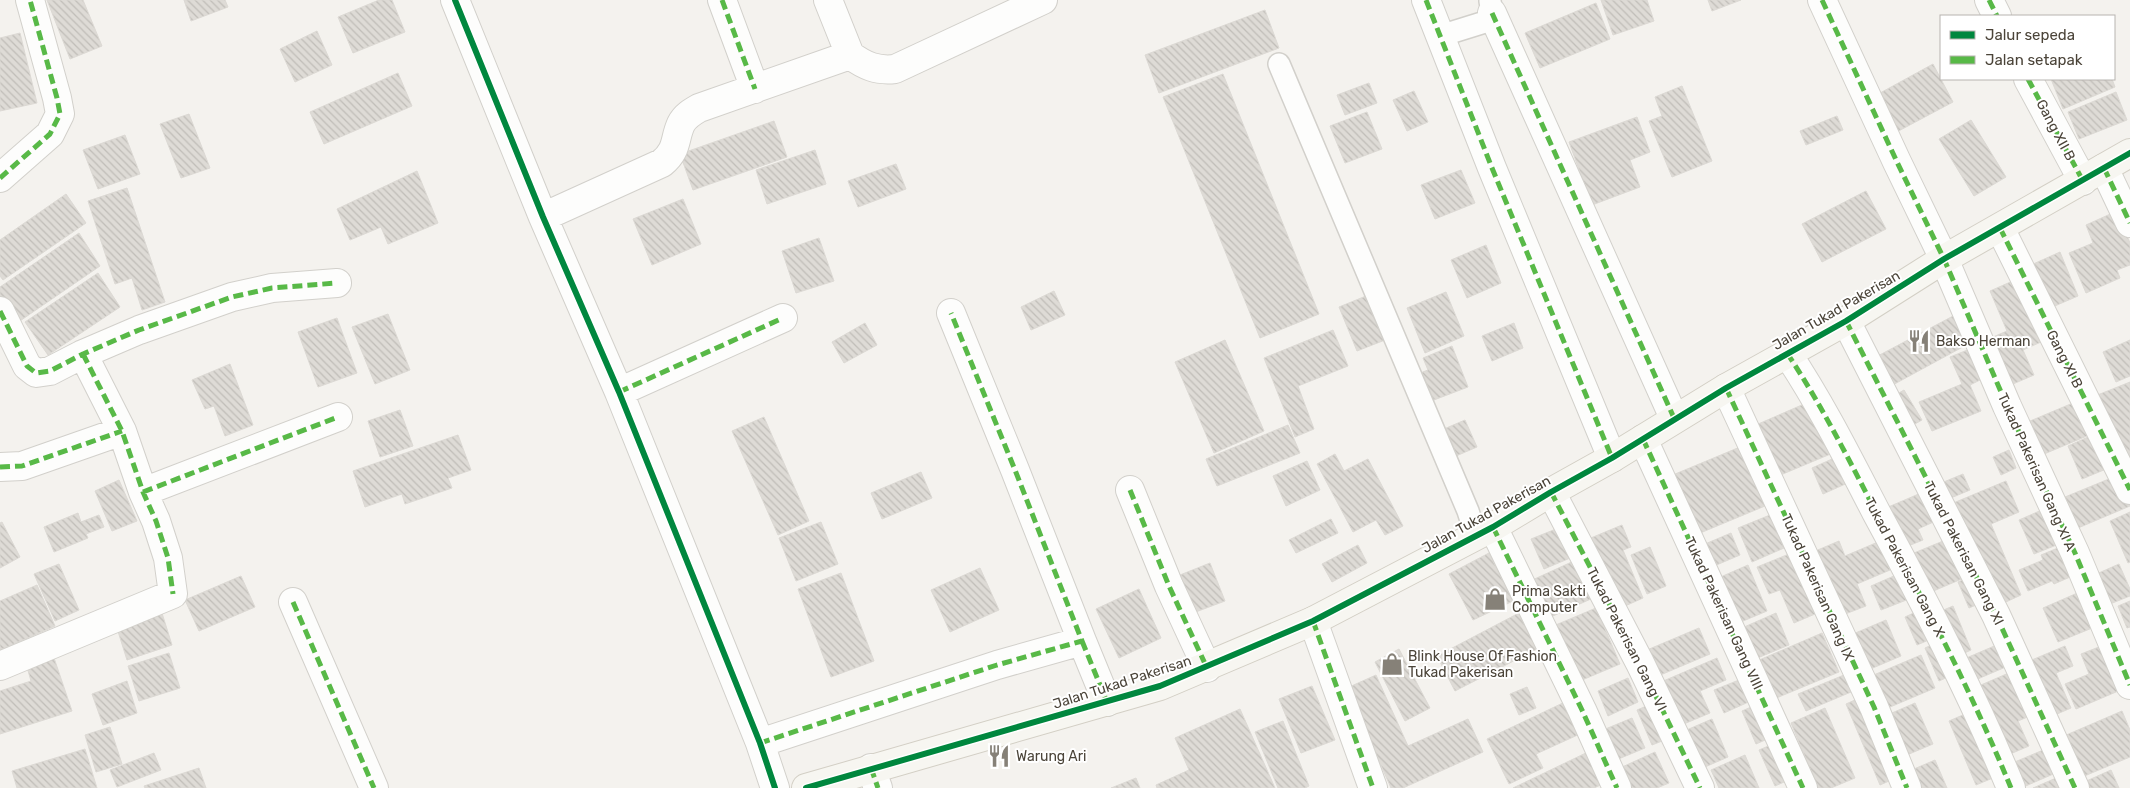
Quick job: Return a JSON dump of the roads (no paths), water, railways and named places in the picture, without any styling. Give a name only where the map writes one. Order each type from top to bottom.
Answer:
[{"type":"street","points":[[0,178],[50,134],[60,114],[30,0]]},
{"type":"street","points":[[455,0],[543,217],[619,392],[760,743],[775,788]]},
{"type":"street","points":[[722,0],[755,89]]},
{"type":"street","points":[[828,0],[850,55],[866,66],[882,71],[895,69],[1043,0]]},
{"type":"street","points":[[1426,0],[1492,168],[1612,458]]},
{"type":"street","name":"Tukad Pakerisan Gang XI A","points":[[1822,0],[1944,259],[2130,685]]},
{"type":"street","points":[[1989,0],[1996,15]]},
{"type":"street","points":[[1491,6],[1674,418]]},
{"type":"street","points":[[543,217],[662,163],[674,150],[681,124],[687,115],[699,108],[850,55]]},
{"type":"street","name":"Gang XII B","points":[[2032,86],[2130,223]]},
{"type":"street","name":"Jalan Tukad Pakerisan","points":[[806,788],[874,778],[1160,686],[1313,621],[1484,532],[1550,492],[1612,458],[1674,418],[1846,321],[1944,259],[2130,153]]},
{"type":"street","name":"Gang XI B","points":[[2000,228],[2130,490]]},
{"type":"street","points":[[0,311],[27,366],[36,373],[50,371],[83,354],[139,330],[232,297],[272,288],[337,283]]},
{"type":"street","points":[[951,313],[1082,642],[1108,702]]},
{"type":"street","points":[[619,392],[783,318]]},
{"type":"street","name":"Tukad Pakerisan Gang XI","points":[[1846,321],[1996,615],[2075,788]]},
{"type":"street","points":[[0,666],[173,594],[168,558],[156,521],[143,492],[122,432],[83,354]]},
{"type":"street","name":"Tukad Pakerisan Gang X","points":[[1787,354],[1808,386],[1907,569],[1972,697],[2011,788]]},
{"type":"street","name":"Tukad Pakerisan Gang IX","points":[[1726,388],[1874,707],[1907,788]]},
{"type":"street","points":[[143,492],[338,417]]},
{"type":"street","points":[[0,468],[22,466],[122,432]]},
{"type":"street","name":"Tukad Pakerisan Gang VIII","points":[[1643,439],[1803,788]]},
{"type":"street","points":[[1130,490],[1169,586],[1206,668]]},
{"type":"street","name":"Tukad Pakerisan Gang VI","points":[[1550,492],[1640,663],[1700,788]]},
{"type":"street","points":[[1484,532],[1582,710],[1617,788]]},
{"type":"street","points":[[293,602],[374,788]]},
{"type":"street","points":[[1313,621],[1372,788]]},
{"type":"street","points":[[760,743],[997,665],[1082,642]]},
{"type":"lane","points":[[1440,36],[1485,22],[1491,6]]},
{"type":"lane","points":[[1279,64],[1468,511],[1484,532]]},
{"type":"place","name":"Bakso Herman","points":[[1919,341]]},
{"type":"place","name":"Prima Sakti Computer","points":[[1495,599]]},
{"type":"place","name":"Blink House Of Fashion Tukad Pakerisan","points":[[1392,664]]},
{"type":"place","name":"Warung Ari","points":[[999,756]]}]
